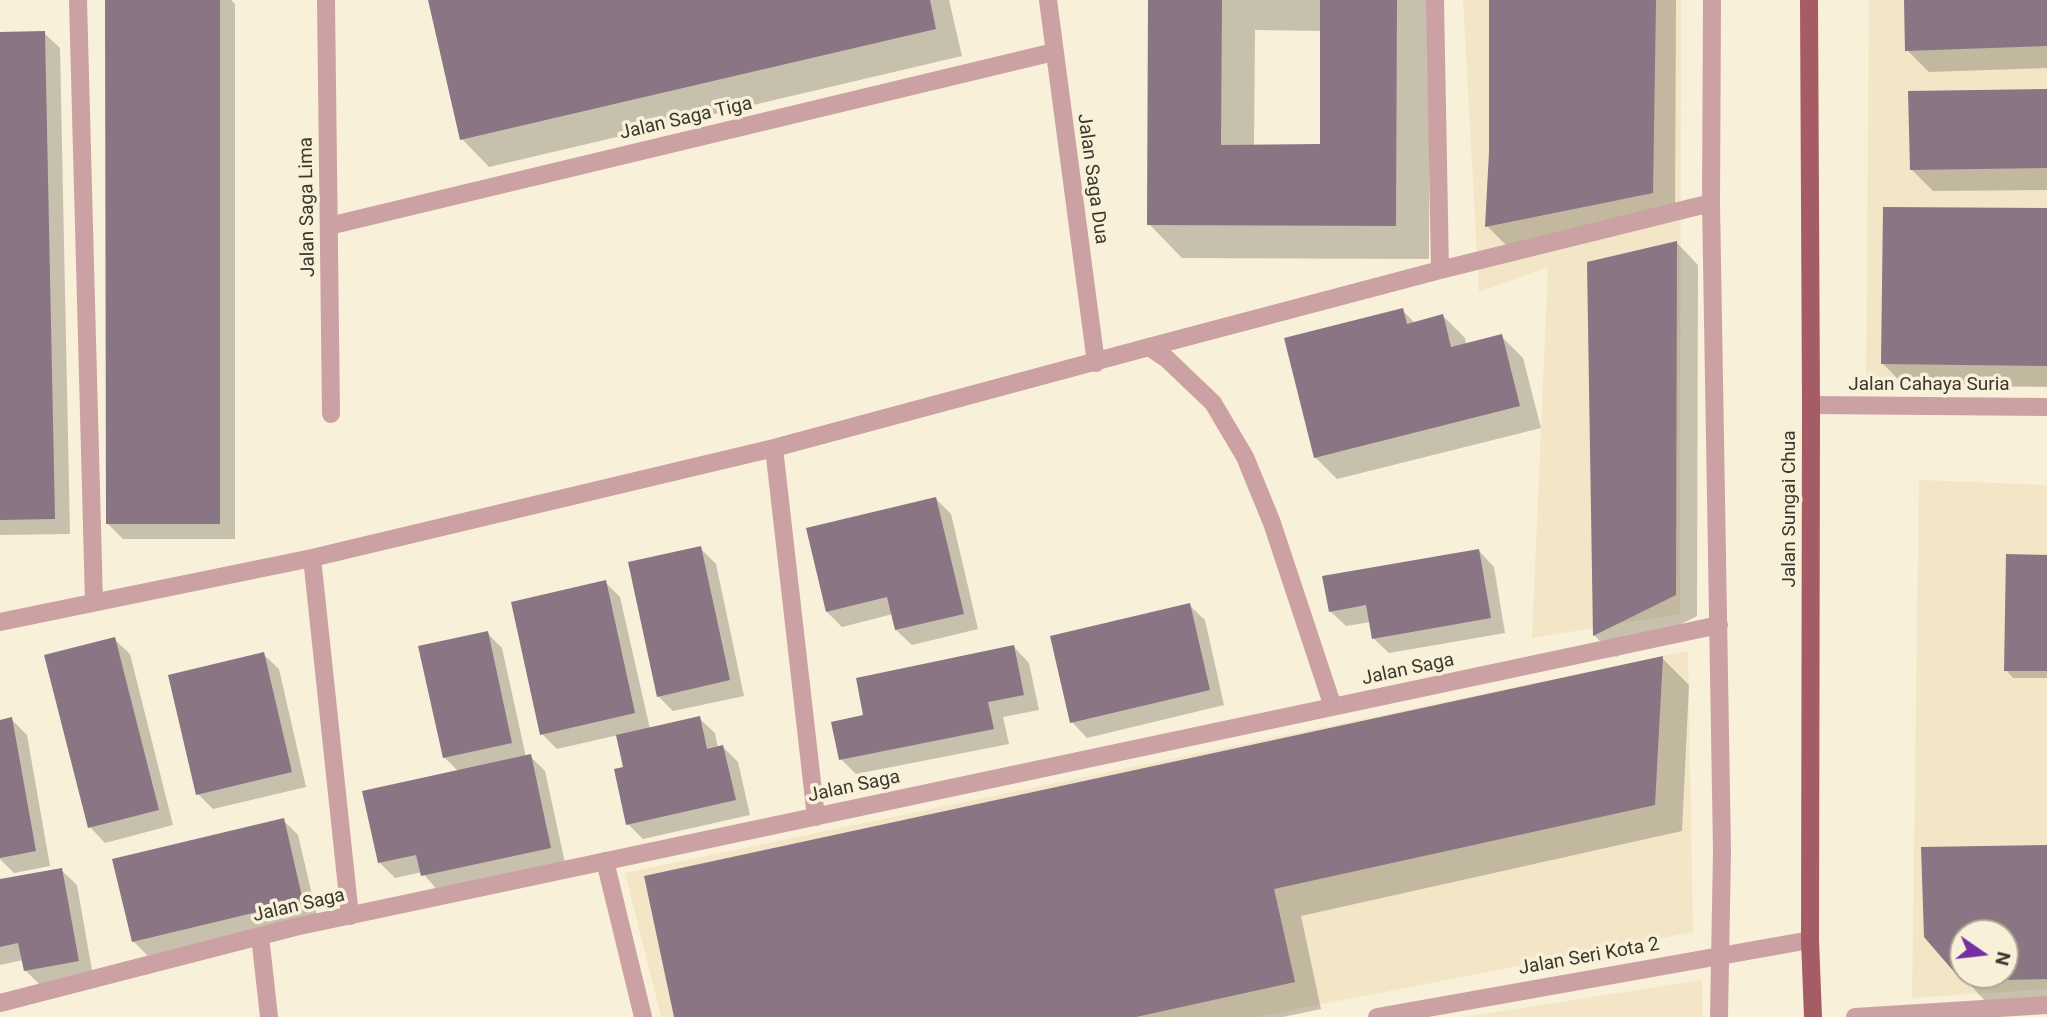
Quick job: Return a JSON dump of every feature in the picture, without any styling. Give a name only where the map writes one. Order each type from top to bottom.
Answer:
[{"type":"main road","name":"Jalan Sungai Chua","points":[[1808,0],[1812,1017]]},
{"type":"street","points":[[79,0],[94,602]]},
{"type":"street","name":"Jalan Saga Lima","points":[[326,0],[331,414]]},
{"type":"street","name":"Jalan Saga Dua","points":[[1048,0],[1096,363]]},
{"type":"street","points":[[1435,0],[1440,270]]},
{"type":"street","points":[[1712,0],[1712,203],[1722,851],[1719,1017]]},
{"type":"street","name":"Jalan Saga Tiga","points":[[329,226],[1054,52]]},
{"type":"street","points":[[0,622],[312,558],[774,448],[1440,270],[1712,203]]},
{"type":"street","points":[[1149,347],[1167,359],[1213,403],[1245,457],[1272,523],[1333,707]]},
{"type":"street","name":"Jalan Cahaya Suria","points":[[1811,405],[2047,407]]},
{"type":"street","points":[[774,448],[816,817]]},
{"type":"street","points":[[312,558],[350,916]]},
{"type":"street","name":"Jalan Saga","points":[[0,1003],[260,936],[350,916],[1719,625]]},
{"type":"street","points":[[605,861],[643,1017]]},
{"type":"street","points":[[260,936],[269,1017]]},
{"type":"street","name":"Jalan Seri Kota 2","points":[[1377,1017],[1425,1013],[1719,955],[1810,940]]},
{"type":"street","points":[[1855,1017],[2047,1006]]},
{"type":"shaded area","points":[[1463,0],[1681,0],[1680,614],[1532,638],[1548,267],[1479,292]]},
{"type":"shaded area","points":[[1869,0],[2047,0],[2047,386],[1866,381]]},
{"type":"shaded area","points":[[1919,480],[2047,485],[2047,989],[1912,998]]},
{"type":"shaded area","points":[[1688,651],[1693,932],[1256,1017],[661,1017],[625,873]]},
{"type":"shaded area","points":[[1702,980],[1702,1017],[1464,1017]]},
{"type":"building","points":[[105,0],[220,0],[220,524],[106,524]]},
{"type":"building","points":[[428,0],[930,0],[936,29],[460,140]]},
{"type":"building","points":[[1148,0],[1222,0],[1221,145],[1320,144],[1320,0],[1397,0],[1396,226],[1147,225]]},
{"type":"building","points":[[1489,0],[1656,0],[1653,193],[1485,227],[1489,152]]},
{"type":"building","points":[[1904,0],[2047,0],[2047,46],[1905,51]]},
{"type":"building","points":[[45,31],[55,519],[0,520],[0,32]]},
{"type":"building","points":[[2047,89],[2047,168],[1910,170],[1908,91]]},
{"type":"building","points":[[1883,207],[2047,208],[2047,366],[1881,364]]},
{"type":"building","points":[[1677,241],[1676,595],[1593,636],[1587,262]]},
{"type":"building","points":[[1403,308],[1407,324],[1443,314],[1451,347],[1502,334],[1520,406],[1314,458],[1284,338]]},
{"type":"building","points":[[936,497],[964,614],[895,630],[887,597],[826,612],[806,528]]},
{"type":"building","points":[[701,546],[730,680],[657,697],[628,562]]},
{"type":"building","points":[[1479,549],[1491,618],[1372,639],[1366,605],[1329,612],[1322,576]]},
{"type":"building","points":[[2006,554],[2047,555],[2047,671],[2004,671]]},
{"type":"building","points":[[606,580],[635,713],[540,735],[511,602]]},
{"type":"building","points":[[1190,603],[1210,690],[1070,723],[1050,636]]},
{"type":"building","points":[[488,631],[512,743],[443,758],[418,646]]},
{"type":"building","points":[[115,637],[159,810],[88,828],[44,655]]},
{"type":"building","points":[[1014,645],[1024,695],[988,702],[994,729],[839,760],[831,722],[863,715],[856,678]]},
{"type":"building","points":[[264,652],[292,772],[196,795],[168,675]]},
{"type":"building","points":[[1663,656],[1655,805],[1274,889],[1295,982],[1136,1017],[674,1017],[644,876]]},
{"type":"building","points":[[700,716],[707,749],[723,745],[736,800],[626,825],[614,769],[623,767],[616,735]]},
{"type":"building","points":[[12,717],[36,851],[0,858],[0,720]]},
{"type":"building","points":[[531,754],[551,848],[421,876],[416,855],[378,863],[362,791]]},
{"type":"building","points":[[284,818],[303,901],[132,942],[112,859]]},
{"type":"building","points":[[2047,845],[2047,979],[2019,980],[2019,919],[1949,919],[1949,966],[1924,937],[1921,847]]},
{"type":"building","points":[[62,868],[79,961],[24,971],[18,943],[0,947],[0,879]]}]
